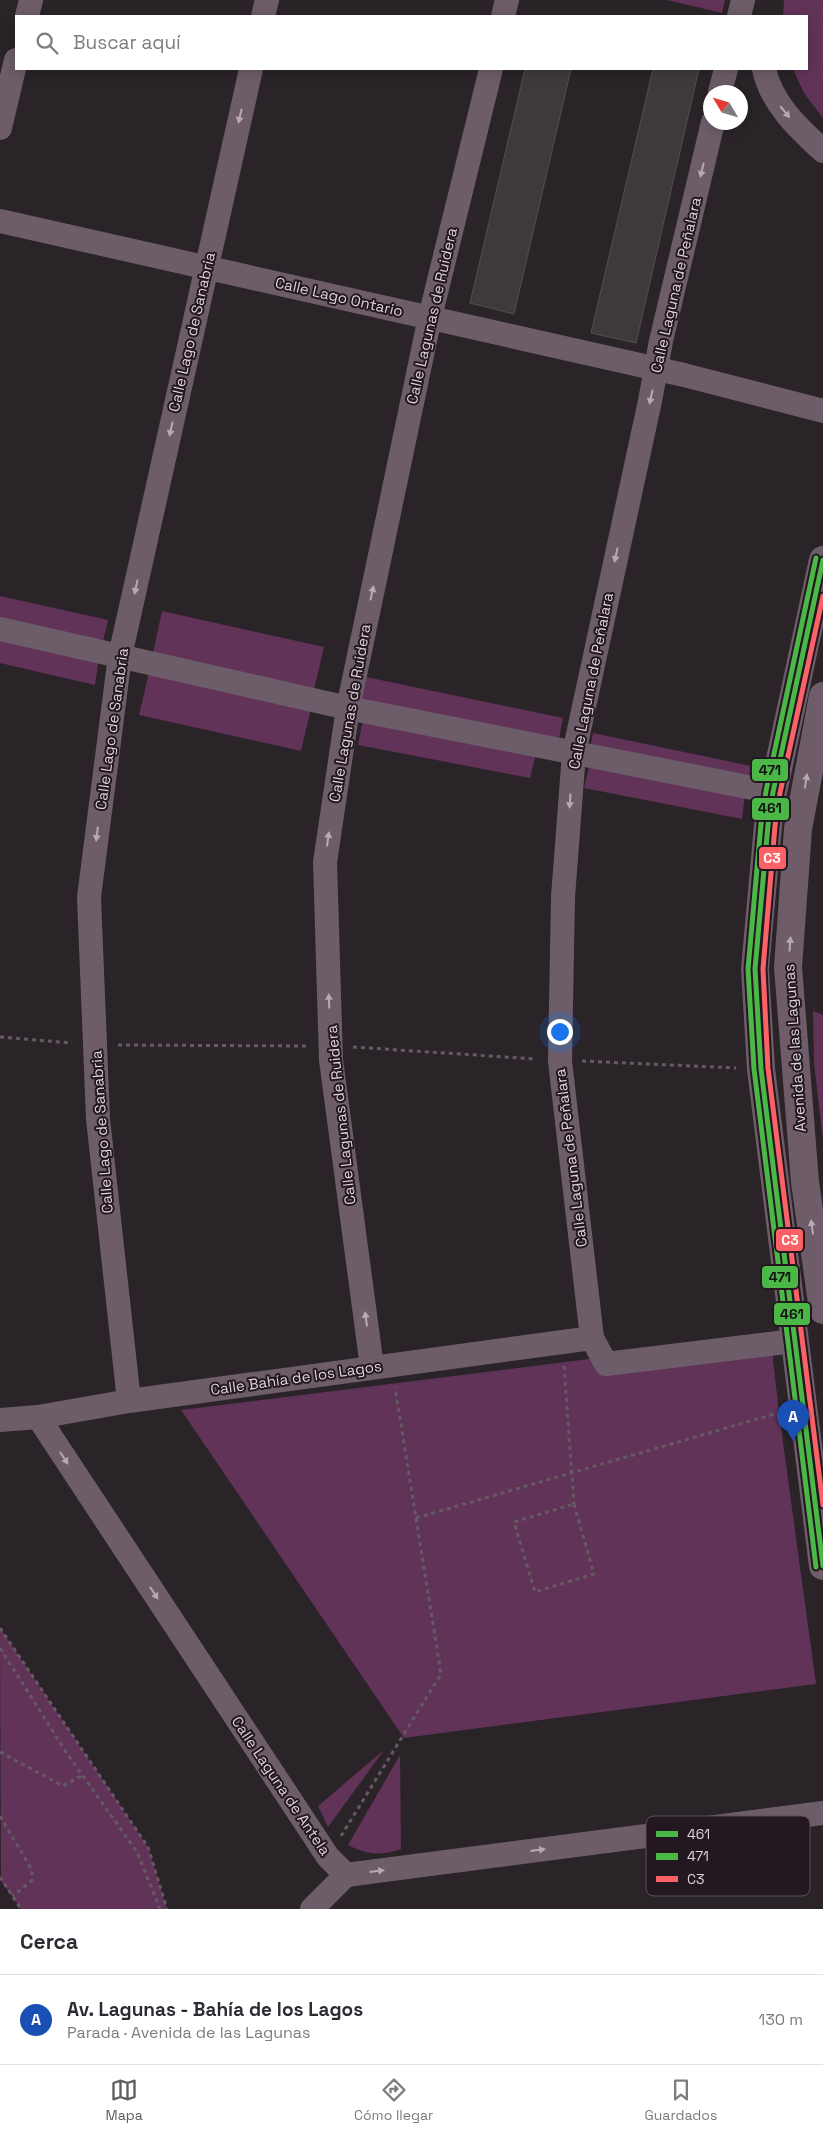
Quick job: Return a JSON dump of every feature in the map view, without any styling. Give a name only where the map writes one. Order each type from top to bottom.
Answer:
[{"type":"main road","points":[[823,560],[773,792],[768,825],[755,969],[761,1069],[823,1566]]},
{"type":"main road","name":"Avenida de las Lagunas","points":[[823,696],[798,829],[788,967],[806,1182],[823,1310]]},
{"type":"street","points":[[27,15],[31,0]]},
{"type":"street","points":[[263,15],[267,0]]},
{"type":"street","points":[[503,15],[507,0]]},
{"type":"street","points":[[739,15],[743,0]]},
{"type":"street","points":[[752,0],[754,15]]},
{"type":"street","points":[[0,128],[15,64]]},
{"type":"street","name":"Calle Lago de Sanabria","points":[[129,1401],[98,1119],[89,897],[120,656],[251,70]]},
{"type":"street","name":"Calle Lagunas de Ruidera","points":[[382,1366],[330,1046],[325,862],[348,708],[430,317],[491,70]]},
{"type":"street","points":[[722,85],[726,70]]},
{"type":"street","points":[[764,70],[779,104],[802,131],[823,151]]},
{"type":"street","name":"Calle Laguna de Peñalara","points":[[592,1338],[560,1060],[563,897],[574,753],[661,341],[711,130]]},
{"type":"street","name":"Calle Lago Ontario","points":[[0,221],[656,369],[823,411]]},
{"type":"street","points":[[0,629],[348,708],[773,792]]},
{"type":"street","points":[[592,1338],[606,1364],[794,1341]]},
{"type":"street","name":"Calle Bahía de los Lagos","points":[[0,1420],[38,1417],[129,1401],[592,1338]]},
{"type":"street","name":"Calle Laguna de Antela","points":[[38,1417],[328,1857],[346,1875]]},
{"type":"street","points":[[800,1816],[823,1813]]},
{"type":"street","points":[[312,1909],[346,1875],[646,1836]]},
{"type":"path","points":[[0,1038],[95,1044],[330,1046],[560,1060],[761,1069]]},
{"type":"path","points":[[564,1363],[574,1504],[594,1574],[535,1592],[514,1522],[574,1504]]},
{"type":"path","points":[[328,1857],[442,1674],[416,1518],[382,1366]]},
{"type":"path","points":[[416,1518],[778,1413],[803,1414]]},
{"type":"path","points":[[0,1628],[148,1847],[167,1909]]},
{"type":"path","points":[[0,1648],[68,1755],[137,1852],[160,1909]]},
{"type":"path","points":[[0,1752],[63,1786],[84,1775]]},
{"type":"path","points":[[0,1816],[32,1870],[32,1880],[13,1896]]},
{"type":"path","points":[[0,1876],[21,1909]]},
{"type":"shaded area","points":[[667,0],[725,0],[722,13]]},
{"type":"shaded area","points":[[784,0],[823,0],[823,118],[804,93],[793,70],[808,70],[808,15],[783,15]]},
{"type":"shaded area","points":[[0,596],[108,620],[102,646],[0,623]]},
{"type":"shaded area","points":[[162,611],[324,647],[313,694],[152,658]]},
{"type":"shaded area","points":[[0,637],[99,658],[95,685],[0,663]]},
{"type":"shaded area","points":[[150,668],[312,704],[301,751],[139,715]]},
{"type":"shaded area","points":[[366,677],[563,718],[558,744],[360,703]]},
{"type":"shaded area","points":[[363,720],[536,754],[530,778],[358,745]]},
{"type":"shaded area","points":[[593,733],[751,766],[747,783],[590,749]]},
{"type":"shaded area","points":[[590,763],[745,793],[742,819],[584,788]]},
{"type":"shaded area","points":[[813,1011],[823,1015],[823,1140],[814,1063]]},
{"type":"shaded area","points":[[772,1350],[816,1684],[404,1738],[181,1410],[605,1357]]},
{"type":"shaded area","points":[[0,1628],[148,1847],[167,1909],[21,1909],[1,1881]]},
{"type":"shaded area","points":[[384,1750],[328,1827],[318,1806]]},
{"type":"shaded area","points":[[400,1755],[401,1849],[387,1853],[368,1853],[348,1845]]},
{"type":"building","points":[[525,70],[571,70],[514,314],[470,303]]},
{"type":"building","points":[[653,70],[699,70],[636,343],[591,333]]},
{"type":"transit line","name":"471","points":[[816,558],[766,791],[761,824],[748,969],[754,1069],[816,1567]]},
{"type":"transit line","name":"461","points":[[823,560],[773,792],[768,825],[755,969],[761,1069],[823,1566]]},
{"type":"transit line","name":"C3","points":[[823,596],[780,793],[775,826],[763,969],[768,1068],[823,1505]]},
{"type":"place","name":"Av. Lagunas - Bahía de los Lagos","points":[[793,1441]]}]
